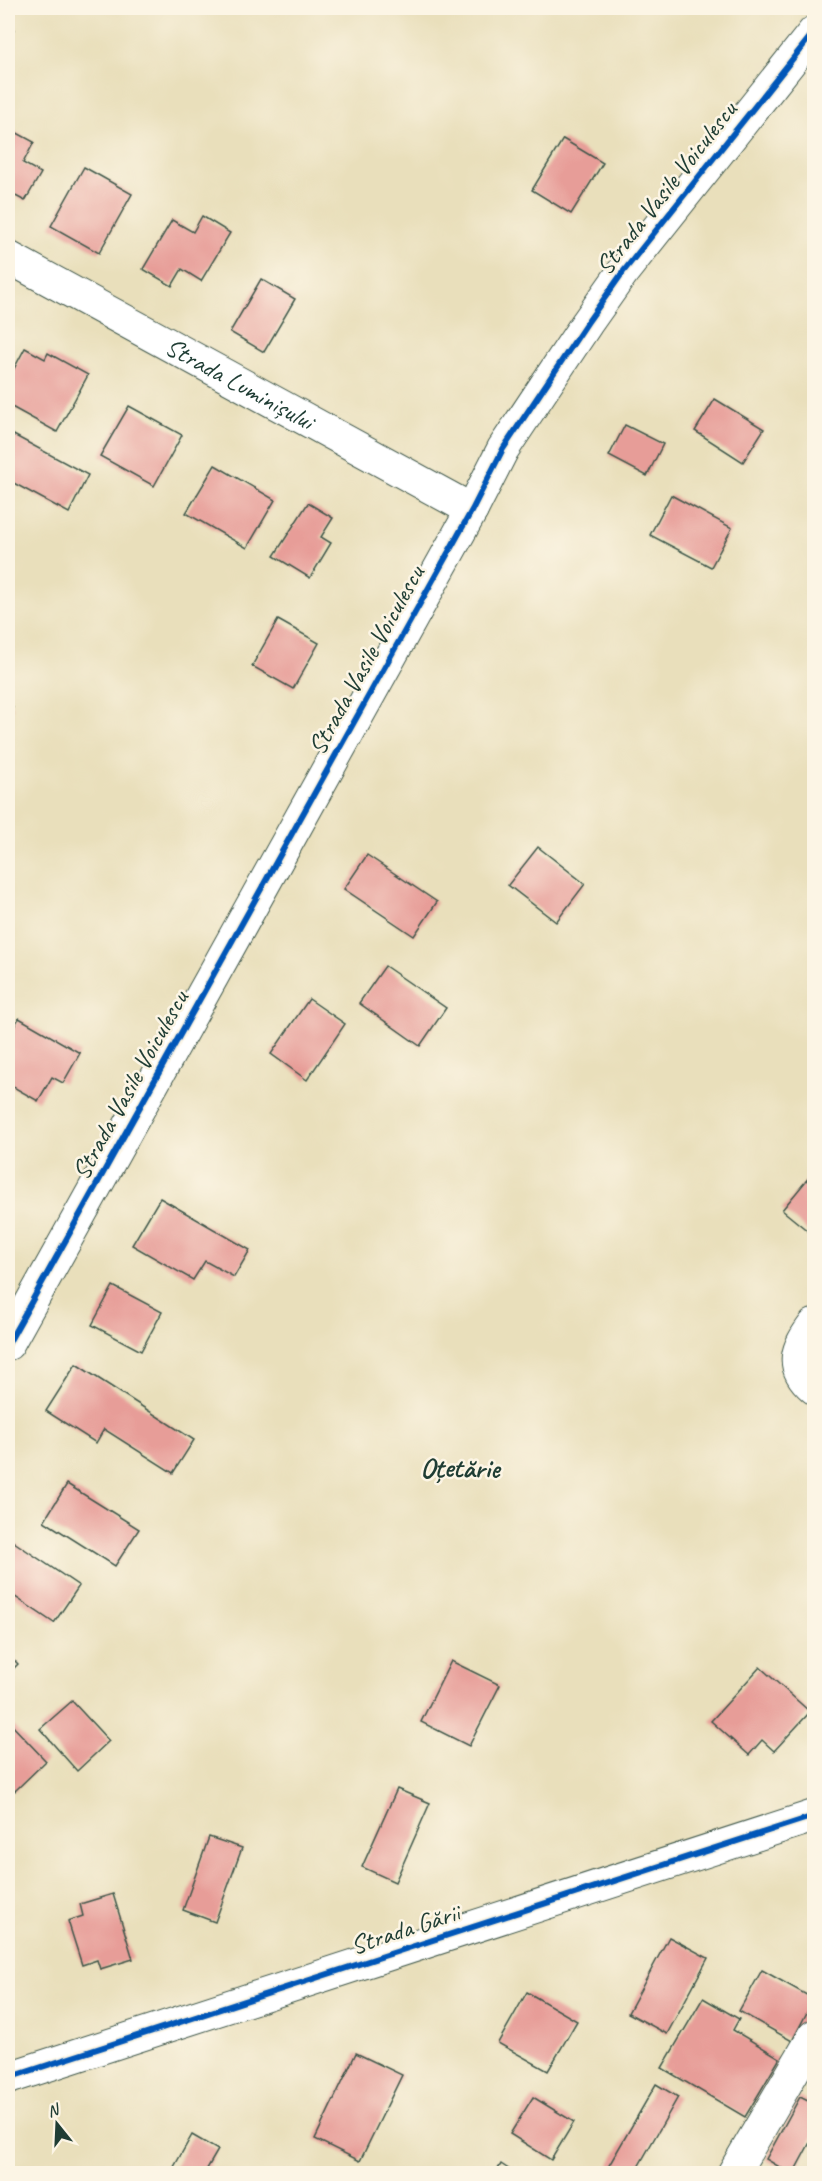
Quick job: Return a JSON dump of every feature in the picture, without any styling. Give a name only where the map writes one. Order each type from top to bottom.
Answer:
[{"type":"street","name":"Strada Vasile Voiculescu","points":[[8,1344],[472,510],[502,449],[611,289],[814,32]]},
{"type":"street","name":"Strada Luminișului","points":[[8,257],[472,510]]},
{"type":"street","points":[[810,1385],[797,1361],[798,1350],[814,1325]]},
{"type":"street","name":"Strada Gării","points":[[8,2078],[814,1816]]},
{"type":"street","points":[[733,2174],[814,2036]]},
{"type":"building","points":[[8,26],[14,30],[8,42]]},
{"type":"building","points":[[8,128],[34,142],[23,163],[41,173],[25,201],[8,192]]},
{"type":"building","points":[[563,139],[603,163],[571,214],[532,190]]},
{"type":"building","points":[[84,167],[132,194],[99,253],[51,226]]},
{"type":"building","points":[[202,216],[230,233],[201,281],[182,269],[172,286],[143,269],[172,220],[193,232]]},
{"type":"building","points":[[261,279],[295,299],[264,352],[230,332]]},
{"type":"building","points":[[25,348],[45,359],[48,353],[88,375],[57,432],[8,405],[8,380]]},
{"type":"building","points":[[715,399],[764,429],[743,462],[695,431]]},
{"type":"building","points":[[129,406],[182,435],[154,486],[100,456]]},
{"type":"building","points":[[625,425],[663,444],[647,476],[609,456]]},
{"type":"building","points":[[8,432],[88,475],[69,513],[8,480]]},
{"type":"building","points":[[215,465],[275,500],[247,548],[186,513]]},
{"type":"building","points":[[671,495],[732,528],[711,567],[650,535]]},
{"type":"building","points":[[308,503],[333,518],[321,537],[331,543],[310,578],[274,556]]},
{"type":"building","points":[[278,620],[319,643],[293,689],[252,666]]},
{"type":"building","points":[[8,703],[13,707],[8,716]]},
{"type":"building","points":[[538,847],[585,884],[556,922],[508,885]]},
{"type":"building","points":[[367,855],[437,902],[414,936],[344,889]]},
{"type":"building","points":[[385,966],[446,1008],[420,1046],[359,1003]]},
{"type":"building","points":[[309,999],[345,1024],[307,1080],[271,1054]]},
{"type":"building","points":[[19,1018],[80,1053],[63,1083],[52,1077],[38,1101],[8,1084],[11,1076],[8,1074],[8,1038]]},
{"type":"building","points":[[810,1176],[814,1180],[814,1236],[782,1210]]},
{"type":"building","points":[[160,1198],[250,1250],[234,1277],[205,1261],[193,1280],[132,1245]]},
{"type":"building","points":[[113,1286],[162,1312],[141,1351],[92,1325]]},
{"type":"building","points":[[76,1364],[194,1440],[173,1473],[104,1429],[96,1443],[46,1411]]},
{"type":"building","points":[[67,1484],[139,1529],[115,1566],[44,1521]]},
{"type":"building","points":[[8,1538],[79,1586],[54,1623],[8,1592]]},
{"type":"building","points":[[8,1654],[18,1664],[8,1674]]},
{"type":"building","points":[[451,1661],[500,1685],[469,1746],[421,1722]]},
{"type":"building","points":[[760,1667],[810,1712],[774,1751],[762,1740],[749,1755],[711,1721]]},
{"type":"building","points":[[72,1701],[109,1741],[77,1771],[40,1729]]},
{"type":"building","points":[[8,1721],[46,1761],[15,1791],[8,1783]]},
{"type":"building","points":[[397,1789],[430,1803],[395,1882],[362,1867]]},
{"type":"building","points":[[209,1837],[242,1848],[215,1922],[183,1910]]},
{"type":"building","points":[[113,1894],[133,1959],[100,1969],[97,1960],[82,1965],[68,1921],[83,1916],[80,1904]]},
{"type":"building","points":[[669,1937],[708,1958],[667,2034],[628,2013]]},
{"type":"building","points":[[762,1970],[814,1999],[792,2041],[739,2011]]},
{"type":"building","points":[[527,1992],[577,2021],[548,2071],[498,2043]]},
{"type":"building","points":[[703,1998],[739,2019],[733,2030],[780,2058],[745,2117],[662,2068]]},
{"type":"building","points":[[356,2053],[402,2075],[360,2161],[315,2139]]},
{"type":"building","points":[[656,2084],[678,2097],[634,2174],[604,2174]]},
{"type":"building","points":[[533,2097],[574,2122],[551,2160],[510,2134]]},
{"type":"building","points":[[800,2097],[814,2104],[814,2135],[791,2174],[766,2159]]},
{"type":"building","points":[[192,2135],[218,2150],[204,2174],[170,2174]]},
{"type":"building","points":[[501,2164],[516,2174],[495,2174]]},
{"type":"cycle path","points":[[8,1344],[472,510],[503,449],[623,272],[814,32]]},
{"type":"cycle path","points":[[8,2078],[814,1816]]},
{"type":"district","name":"Oțetărie","points":[[460,1467]]}]
